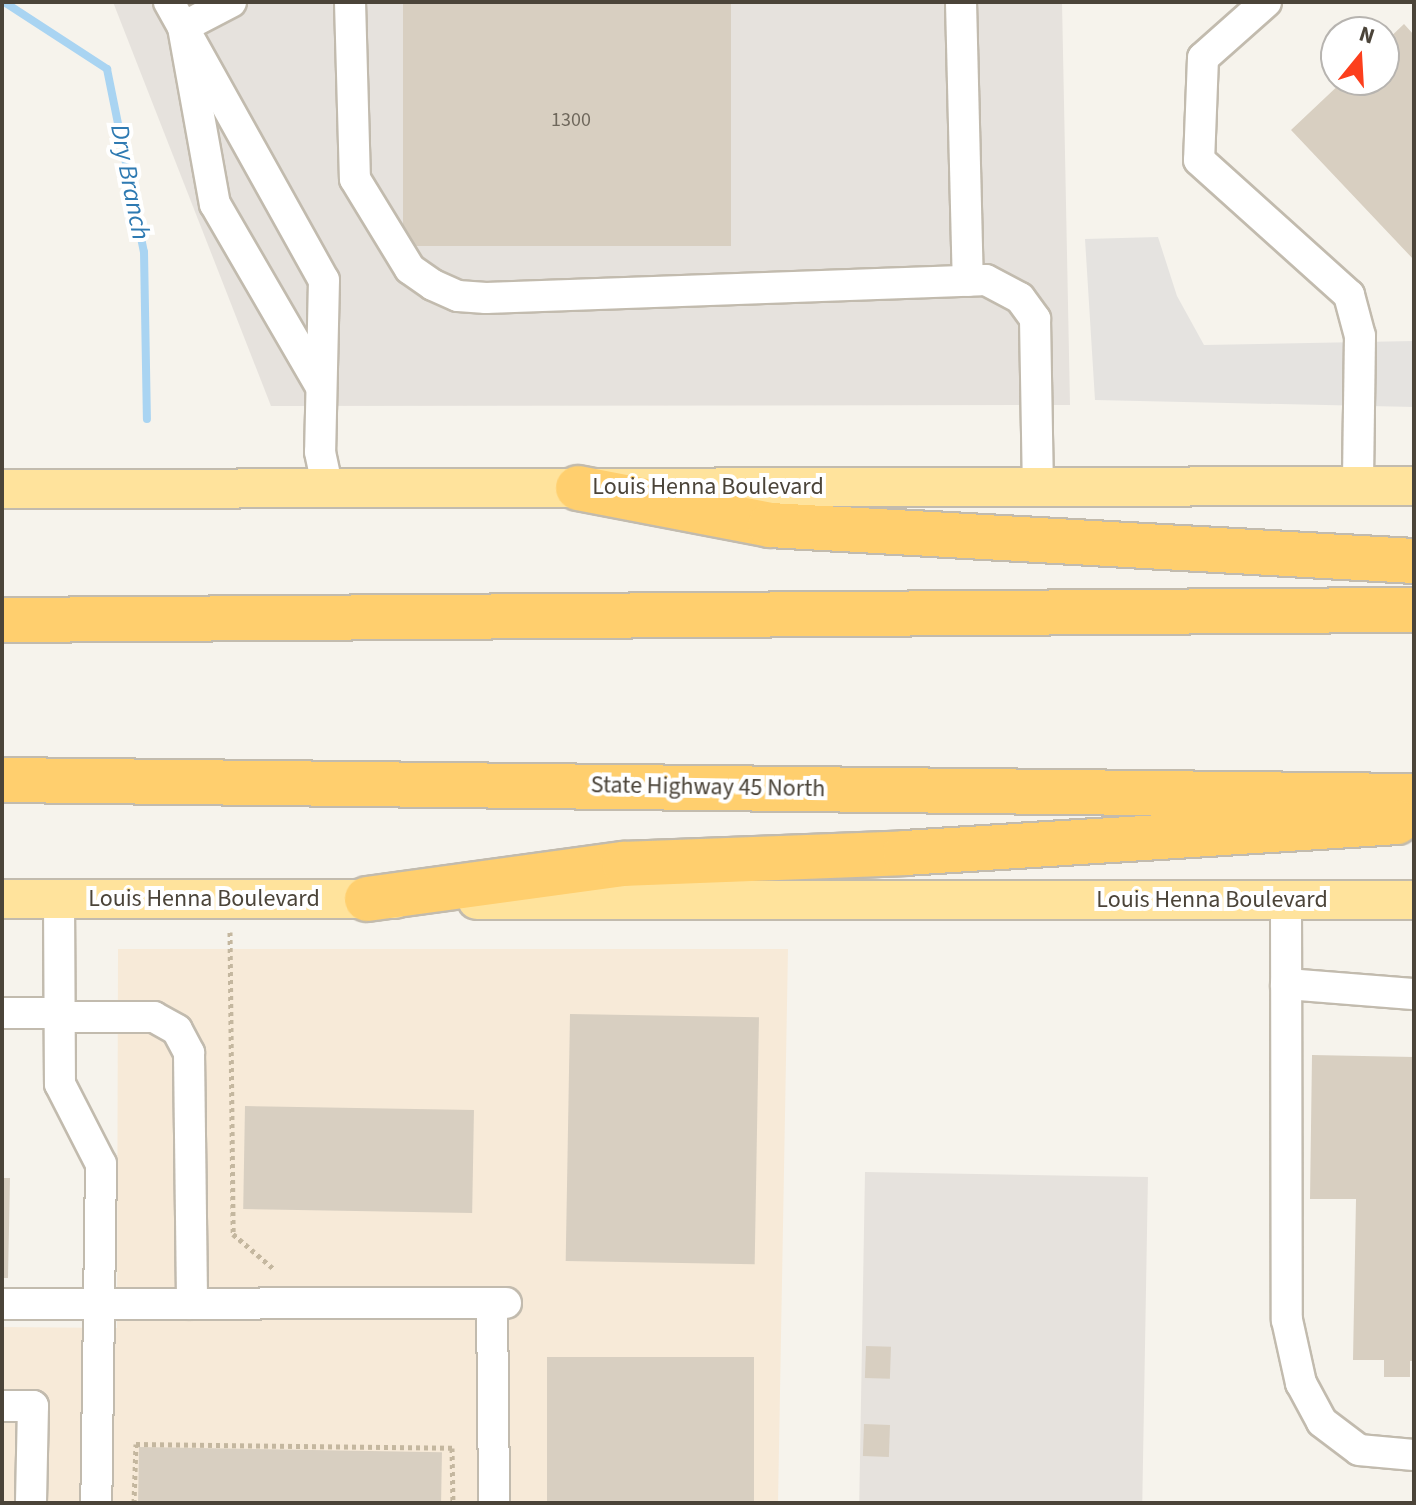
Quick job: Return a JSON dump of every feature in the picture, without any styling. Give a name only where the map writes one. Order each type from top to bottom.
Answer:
[{"type":"highway","points":[[578,488],[770,525],[1414,561]]},
{"type":"highway","points":[[2,620],[1414,610]]},
{"type":"highway","name":"State Highway 45 North","points":[[2,780],[1414,796]]},
{"type":"highway","points":[[367,899],[624,864],[905,853],[1414,821]]},
{"type":"main road","name":"Louis Henna Boulevard","points":[[2,489],[1414,486]]},
{"type":"main road","name":"Louis Henna Boulevard","points":[[2,899],[1414,900]]},
{"type":"lane","points":[[176,14],[231,2]]},
{"type":"lane","points":[[350,2],[355,179],[410,269],[433,285],[458,296],[486,298],[986,280],[1020,298],[1035,319],[1038,485]]},
{"type":"lane","points":[[961,2],[968,281]]},
{"type":"lane","points":[[1266,2],[1203,58],[1199,160],[1349,295],[1360,336],[1358,486]]},
{"type":"lane","points":[[176,14],[324,280],[320,452],[328,489]]},
{"type":"lane","points":[[176,14],[215,204],[321,387]]},
{"type":"lane","points":[[59,899],[60,1084],[101,1164],[96,1503]]},
{"type":"lane","points":[[1286,900],[1287,1320],[1301,1383],[1322,1422],[1359,1450],[1414,1455]]},
{"type":"lane","points":[[1286,984],[1414,994]]},
{"type":"lane","points":[[2,1013],[154,1017],[177,1030],[189,1053],[192,1304]]},
{"type":"lane","points":[[2,1304],[499,1303],[494,1503]]},
{"type":"lane","points":[[2,1406],[33,1406],[31,1503]]},
{"type":"path","points":[[230,931],[233,1234],[274,1269]]},
{"type":"path","points":[[134,1503],[136,1444],[452,1448],[453,1503]]},
{"type":"shaded area","points":[[113,2],[1062,2],[1070,405],[271,406]]},
{"type":"shaded area","points":[[1158,237],[1177,296],[1204,345],[1414,341],[1414,407],[1095,400],[1085,239]]},
{"type":"shaded area","points":[[118,949],[788,949],[778,1503],[2,1503],[2,1327],[117,1328]]},
{"type":"shaded area","points":[[865,1172],[1148,1177],[1142,1503],[859,1503]]},
{"type":"building","points":[[403,2],[731,2],[731,246],[403,246]]},
{"type":"building","points":[[1404,24],[1414,35],[1414,260],[1291,130],[1327,96],[1400,96],[1400,28]]},
{"type":"building","points":[[570,1014],[759,1017],[755,1264],[566,1261]]},
{"type":"building","points":[[1312,1055],[1414,1057],[1414,1361],[1410,1361],[1410,1377],[1384,1377],[1384,1360],[1353,1360],[1356,1199],[1310,1199]]},
{"type":"building","points":[[245,1106],[474,1110],[472,1213],[243,1209]]},
{"type":"building","points":[[2,1178],[10,1178],[8,1278],[2,1278]]},
{"type":"building","points":[[866,1346],[891,1347],[890,1379],[865,1378]]},
{"type":"building","points":[[547,1357],[754,1357],[754,1503],[547,1503]]},
{"type":"building","points":[[864,1424],[890,1425],[889,1457],[863,1456]]},
{"type":"building","points":[[139,1447],[442,1452],[441,1503],[138,1503]]},
{"type":"waterway","name":"Dry Branch","points":[[4,2],[107,69],[144,252],[147,419]]}]
